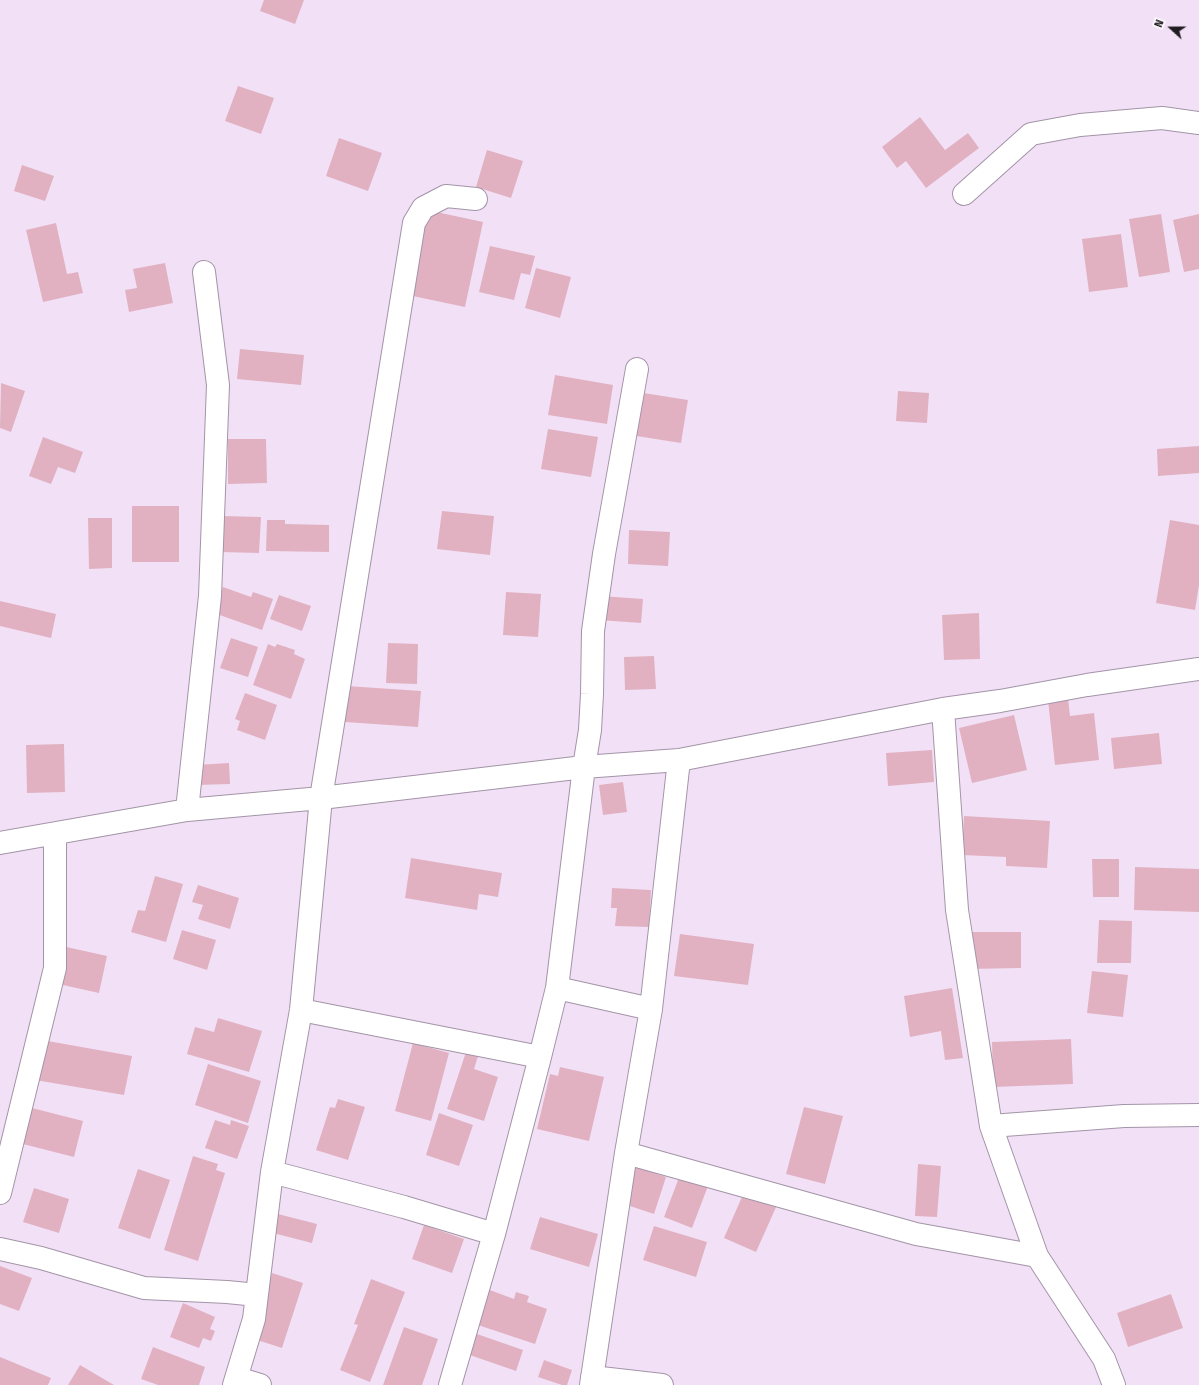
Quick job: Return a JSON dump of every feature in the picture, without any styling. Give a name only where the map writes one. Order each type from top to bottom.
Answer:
[{"type":"street","points":[[964,194],[1031,134],[1080,125],[1162,118],[1199,123]]},
{"type":"street","points":[[260,1385],[236,1381],[254,1319],[272,1172],[301,1010],[321,798],[414,223],[423,208],[446,196],[476,199]]},
{"type":"street","points":[[187,810],[210,596],[218,385],[204,272]]},
{"type":"street","points":[[450,1385],[494,1234],[557,988],[584,767],[590,730],[593,631],[604,554],[637,369]]},
{"type":"street","points":[[0,843],[187,810],[321,798],[584,767],[679,760],[943,709],[1000,701],[1087,685],[1199,669]]},
{"type":"street","points":[[943,709],[957,910],[991,1126],[1037,1256],[1104,1359],[1114,1385]]},
{"type":"street","points":[[662,1385],[591,1381],[626,1153],[651,1009],[679,760]]},
{"type":"street","points":[[0,1193],[55,968],[55,834]]},
{"type":"street","points":[[557,988],[651,1009]]},
{"type":"street","points":[[301,1010],[540,1057]]},
{"type":"street","points":[[991,1126],[1124,1116],[1199,1115]]},
{"type":"street","points":[[626,1153],[916,1234],[1037,1256]]},
{"type":"street","points":[[272,1172],[404,1207],[494,1234]]},
{"type":"street","points":[[0,1250],[41,1258],[144,1288],[257,1295]]},
{"type":"building","points":[[264,0],[304,0],[295,24],[260,11]]},
{"type":"building","points":[[238,86],[274,98],[261,134],[225,121]]},
{"type":"building","points":[[920,117],[945,150],[968,133],[979,148],[926,188],[906,161],[897,168],[882,147]]},
{"type":"building","points":[[339,138],[382,153],[368,191],[326,176]]},
{"type":"building","points":[[487,150],[523,161],[511,198],[476,187]]},
{"type":"building","points":[[22,165],[54,176],[45,201],[14,191]]},
{"type":"building","points":[[427,210],[483,222],[465,307],[408,295]]},
{"type":"building","points":[[1161,214],[1170,272],[1139,277],[1129,219]]},
{"type":"building","points":[[1199,214],[1199,269],[1184,272],[1173,220]]},
{"type":"building","points":[[56,223],[67,274],[78,272],[83,293],[43,302],[26,230]]},
{"type":"building","points":[[1121,234],[1128,287],[1089,292],[1082,239]]},
{"type":"building","points":[[490,246],[535,256],[530,275],[521,273],[514,300],[479,292]]},
{"type":"building","points":[[165,263],[173,303],[129,312],[125,290],[137,288],[133,269]]},
{"type":"building","points":[[536,268],[571,277],[560,318],[525,308]]},
{"type":"building","points":[[240,349],[304,355],[301,385],[237,379]]},
{"type":"building","points":[[555,375],[613,385],[607,424],[548,415]]},
{"type":"building","points":[[1,383],[25,391],[11,432],[0,428]]},
{"type":"building","points":[[898,391],[929,393],[927,423],[896,421]]},
{"type":"building","points":[[637,392],[688,400],[681,443],[630,435]]},
{"type":"building","points":[[548,429],[598,437],[591,477],[541,469]]},
{"type":"building","points":[[43,437],[83,452],[75,473],[58,467],[51,484],[29,476]]},
{"type":"building","points":[[228,439],[266,439],[267,483],[228,484]]},
{"type":"building","points":[[1199,446],[1199,473],[1158,476],[1157,449]]},
{"type":"building","points":[[132,506],[179,506],[179,562],[132,562]]},
{"type":"building","points":[[442,511],[494,516],[490,555],[437,549]]},
{"type":"building","points":[[222,516],[261,517],[259,553],[220,552]]},
{"type":"building","points":[[88,518],[112,518],[112,568],[89,569]]},
{"type":"building","points":[[267,520],[285,520],[285,524],[329,525],[329,552],[266,551]]},
{"type":"building","points":[[1170,520],[1199,525],[1199,585],[1195,610],[1156,603]]},
{"type":"building","points":[[629,530],[670,532],[668,566],[628,564]]},
{"type":"building","points":[[223,587],[251,597],[253,592],[273,599],[262,630],[214,613]]},
{"type":"building","points":[[506,592],[541,594],[538,637],[503,635]]},
{"type":"building","points":[[279,595],[311,606],[302,631],[270,619]]},
{"type":"building","points":[[601,596],[643,599],[641,623],[599,620]]},
{"type":"building","points":[[0,601],[56,614],[51,638],[0,626]]},
{"type":"building","points":[[979,613],[980,659],[944,660],[942,615]]},
{"type":"building","points":[[231,638],[258,647],[248,677],[220,668]]},
{"type":"building","points":[[388,643],[418,644],[417,684],[386,683]]},
{"type":"building","points":[[268,644],[275,647],[277,644],[295,650],[294,654],[305,659],[291,699],[253,685]]},
{"type":"building","points":[[654,656],[656,689],[625,690],[624,657]]},
{"type":"building","points":[[347,686],[421,691],[418,727],[345,722]]},
{"type":"building","points":[[245,693],[277,705],[265,740],[237,730],[240,721],[235,719]]},
{"type":"building","points":[[1068,698],[1070,716],[1094,713],[1099,760],[1055,765],[1048,700]]},
{"type":"building","points":[[1014,715],[1027,770],[972,783],[959,728]]},
{"type":"building","points":[[1159,733],[1162,764],[1114,769],[1111,738]]},
{"type":"building","points":[[64,744],[65,792],[27,793],[26,745]]},
{"type":"building","points":[[932,750],[934,782],[888,786],[886,753]]},
{"type":"building","points":[[229,763],[230,784],[197,785],[196,765]]},
{"type":"building","points":[[623,782],[627,812],[603,815],[599,785]]},
{"type":"building","points":[[964,816],[1050,821],[1047,868],[1006,866],[1006,857],[962,855]]},
{"type":"building","points":[[411,858],[502,873],[498,897],[479,894],[477,910],[405,898]]},
{"type":"building","points":[[1092,859],[1119,859],[1119,897],[1093,897]]},
{"type":"building","points":[[1135,867],[1199,869],[1199,912],[1134,910]]},
{"type":"building","points":[[155,876],[183,884],[166,942],[131,932],[138,910],[145,911]]},
{"type":"building","points":[[198,885],[239,898],[230,929],[198,919],[203,905],[192,902]]},
{"type":"building","points":[[612,888],[651,890],[649,927],[615,926],[617,908],[611,908]]},
{"type":"building","points":[[1099,920],[1132,921],[1131,963],[1097,963]]},
{"type":"building","points":[[182,930],[216,940],[207,970],[173,959]]},
{"type":"building","points":[[969,932],[1021,932],[1021,968],[969,969]]},
{"type":"building","points":[[680,934],[754,944],[748,985],[674,976]]},
{"type":"building","points":[[62,946],[107,956],[99,993],[54,983]]},
{"type":"building","points":[[1092,971],[1128,975],[1123,1017],[1087,1013]]},
{"type":"building","points":[[952,988],[963,1058],[945,1060],[941,1031],[910,1037],[904,996]]},
{"type":"building","points":[[218,1018],[262,1031],[249,1072],[187,1054],[195,1027],[214,1032]]},
{"type":"building","points":[[1071,1039],[1073,1084],[993,1087],[992,1042]]},
{"type":"building","points":[[42,1040],[132,1056],[124,1095],[35,1080]]},
{"type":"building","points":[[413,1043],[449,1053],[431,1121],[395,1111]]},
{"type":"building","points":[[467,1049],[479,1053],[474,1069],[498,1077],[484,1121],[447,1109]]},
{"type":"building","points":[[208,1064],[261,1081],[248,1123],[195,1105]]},
{"type":"building","points":[[560,1067],[604,1077],[589,1141],[537,1129],[550,1074],[558,1076]]},
{"type":"building","points":[[338,1099],[365,1107],[348,1160],[316,1150],[330,1107],[335,1108]]},
{"type":"building","points":[[28,1107],[83,1121],[74,1157],[19,1143]]},
{"type":"building","points":[[804,1107],[843,1116],[825,1184],[786,1174]]},
{"type":"building","points":[[439,1113],[473,1125],[459,1166],[426,1155]]},
{"type":"building","points":[[215,1120],[230,1125],[231,1120],[249,1126],[237,1159],[205,1148]]},
{"type":"building","points":[[193,1156],[218,1164],[216,1170],[225,1173],[198,1261],[164,1250]]},
{"type":"building","points":[[918,1164],[941,1166],[937,1217],[915,1216]]},
{"type":"building","points":[[634,1166],[666,1177],[654,1214],[621,1203]]},
{"type":"building","points":[[138,1169],[170,1180],[150,1239],[118,1228]]},
{"type":"building","points":[[680,1175],[708,1186],[692,1228],[664,1217]]},
{"type":"building","points":[[34,1188],[69,1199],[59,1233],[23,1222]]},
{"type":"building","points":[[745,1190],[777,1205],[756,1252],[724,1238]]},
{"type":"building","points":[[278,1214],[317,1224],[312,1243],[273,1233]]},
{"type":"building","points":[[540,1217],[598,1234],[589,1267],[530,1249]]},
{"type":"building","points":[[424,1225],[464,1239],[452,1273],[412,1259]]},
{"type":"building","points":[[654,1226],[707,1242],[696,1277],[643,1260]]},
{"type":"building","points":[[0,1266],[32,1278],[19,1311],[0,1304]]},
{"type":"building","points":[[272,1273],[303,1283],[282,1348],[251,1338]]},
{"type":"building","points":[[371,1279],[405,1292],[370,1382],[340,1370],[358,1325],[354,1324]]},
{"type":"building","points":[[487,1289],[514,1299],[516,1292],[529,1296],[527,1302],[547,1309],[535,1344],[475,1324]]},
{"type":"building","points":[[1171,1294],[1183,1328],[1128,1347],[1117,1313]]},
{"type":"building","points":[[183,1303],[215,1317],[210,1329],[215,1331],[211,1341],[203,1338],[199,1348],[170,1337]]},
{"type":"building","points":[[404,1327],[438,1339],[422,1385],[383,1385]]},
{"type":"building","points":[[474,1333],[523,1350],[516,1371],[467,1354]]},
{"type":"building","points":[[153,1347],[205,1367],[199,1385],[158,1385],[141,1379]]},
{"type":"building","points":[[0,1357],[51,1378],[48,1385],[0,1385]]},
{"type":"building","points":[[544,1360],[572,1370],[567,1385],[562,1385],[538,1377]]},
{"type":"building","points":[[80,1365],[114,1385],[68,1385]]}]
